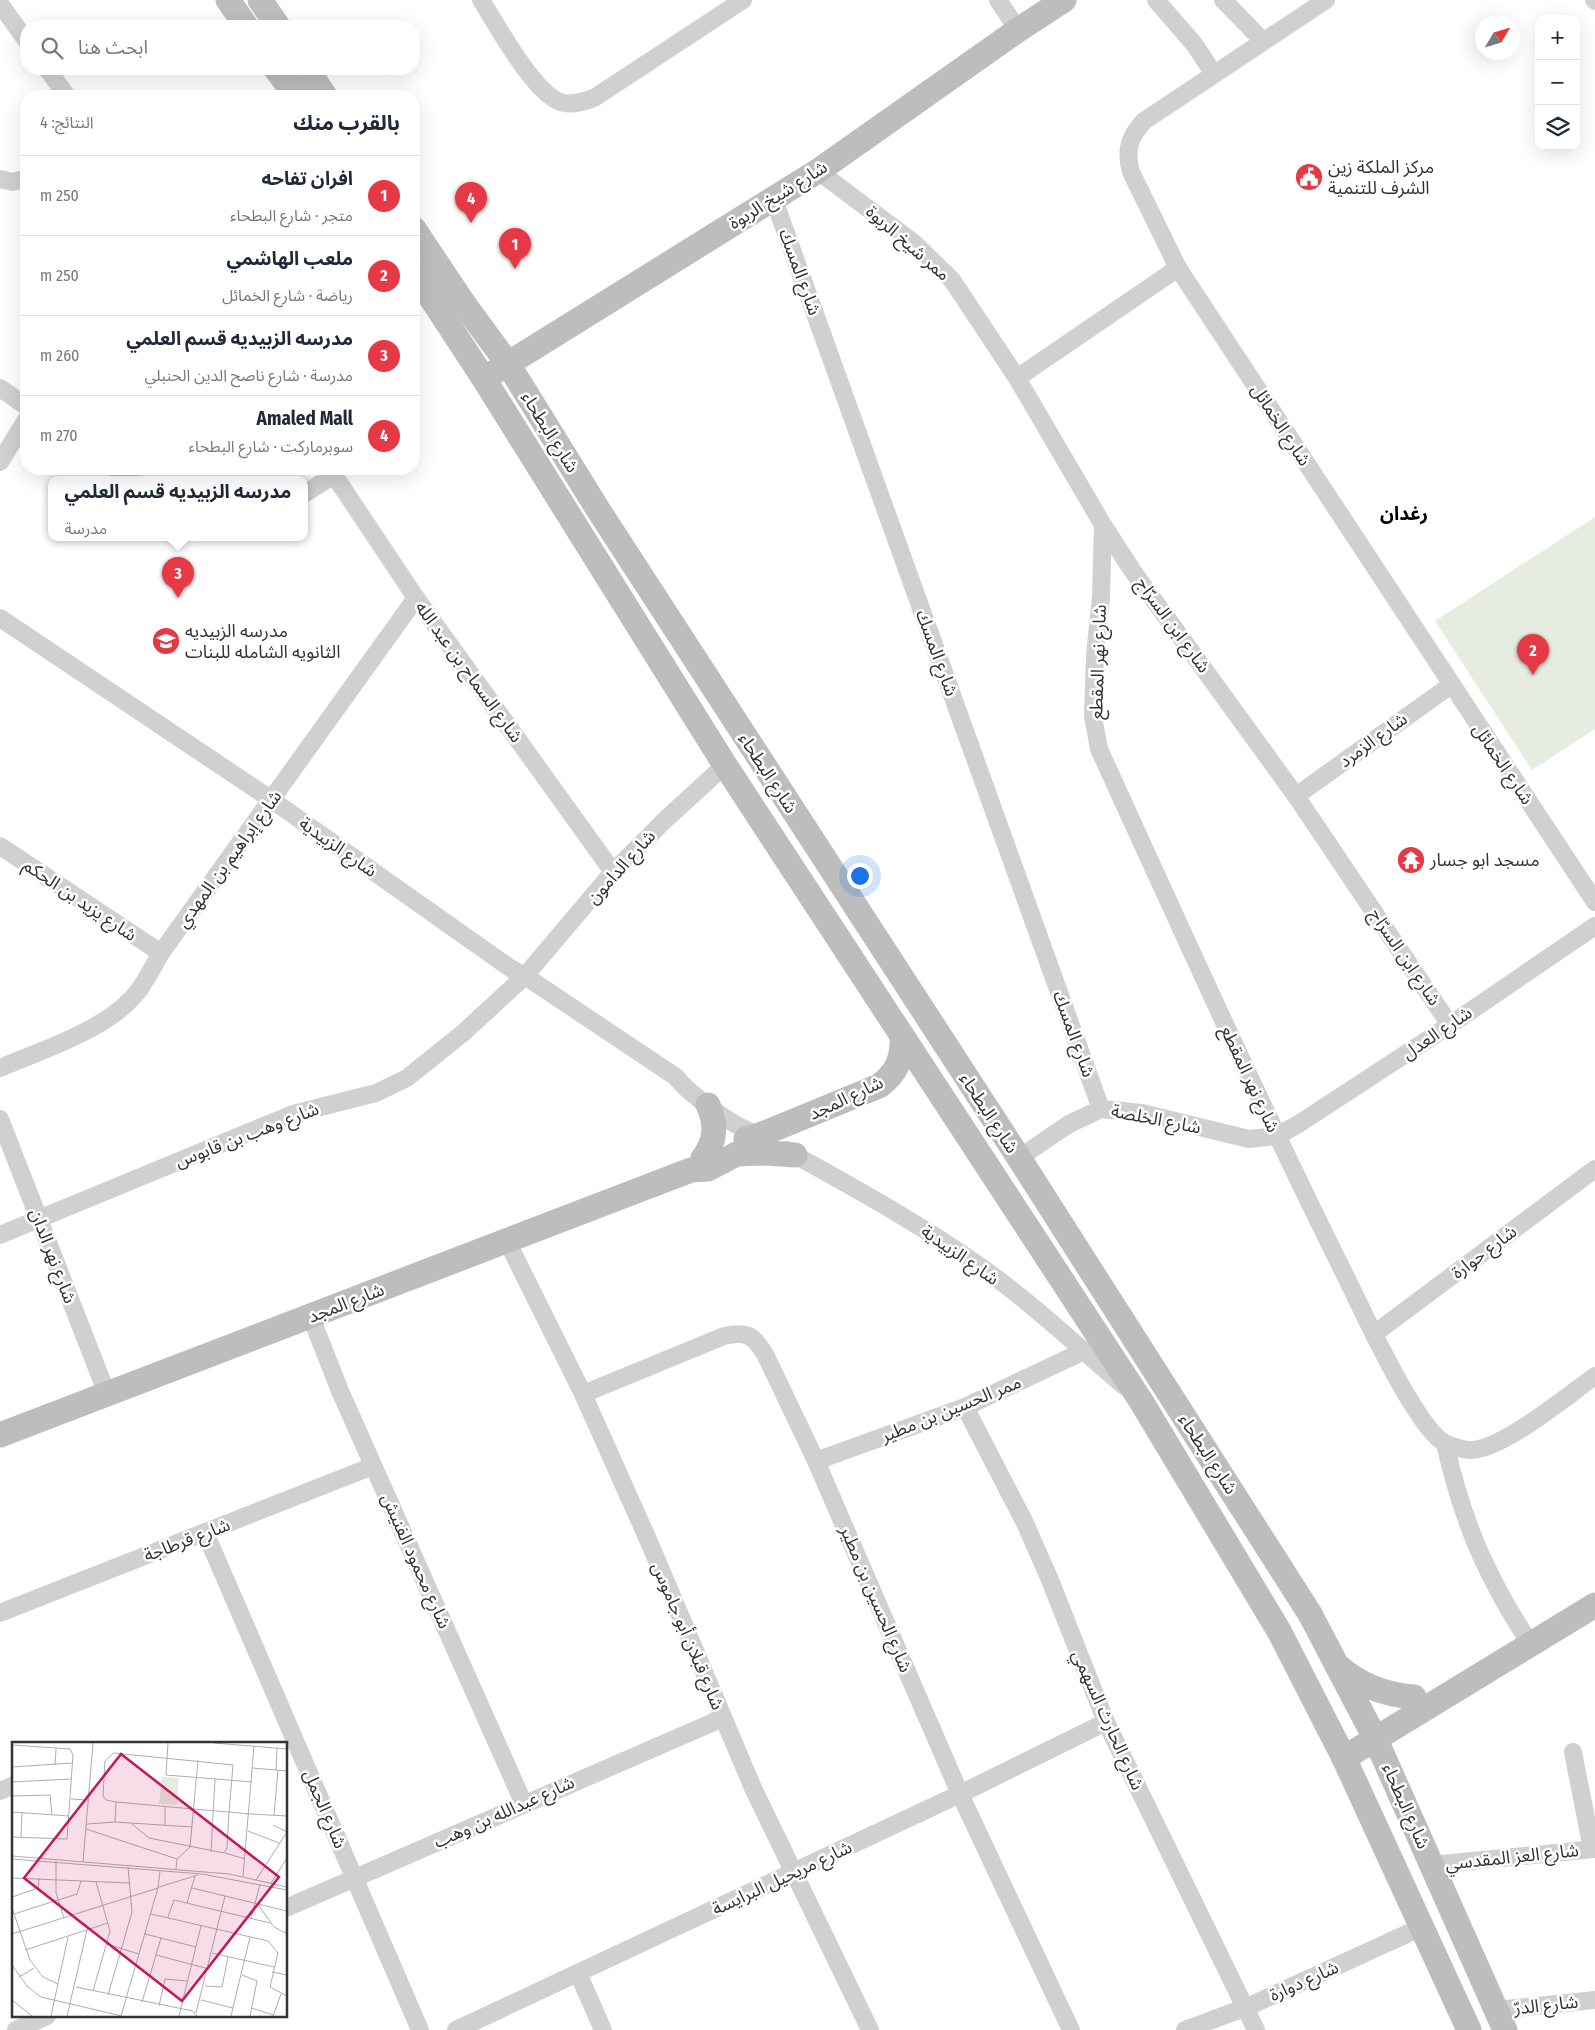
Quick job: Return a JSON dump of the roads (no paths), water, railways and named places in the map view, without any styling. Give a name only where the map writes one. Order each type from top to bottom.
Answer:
[{"type":"street","points":[[228,0],[242,20]]},
{"type":"street","points":[[260,0],[274,20]]},
{"type":"street","points":[[481,0],[534,82],[547,95],[563,103],[594,98],[743,0]]},
{"type":"street","points":[[998,0],[1018,30]]},
{"type":"street","name":"شارع شيخ الربوة","points":[[484,379],[818,171],[1018,30],[1064,0]]},
{"type":"street","points":[[1156,0],[1194,44],[1214,74]]},
{"type":"street","points":[[1222,0],[1263,41]]},
{"type":"street","name":"شارع الخمائل","points":[[1326,0],[1144,121],[1135,130],[1128,142],[1127,158],[1131,172],[1178,268],[1595,902]]},
{"type":"street","points":[[0,4],[20,32]]},
{"type":"street","points":[[51,75],[63,90]]},
{"type":"street","points":[[280,75],[292,90]]},
{"type":"street","points":[[311,75],[321,90]]},
{"type":"street","name":"ممر شيخ الربوة","points":[[818,171],[914,243],[952,280],[1017,378]]},
{"type":"street","points":[[0,179],[13,182],[20,180]]},
{"type":"street","name":"شارع المسك","points":[[773,198],[1101,1109]]},
{"type":"street","name":"شارع البطحاء","points":[[420,238],[464,304],[508,364],[599,511],[751,748],[1019,1158],[1310,1614],[1372,1732],[1501,2020]]},
{"type":"street","points":[[1017,378],[1178,268]]},
{"type":"street","name":"شارع البطحاء","points":[[420,281],[484,379],[726,766],[1141,1401],[1279,1631],[1340,1751],[1469,2030]]},
{"type":"street","name":"شارع ابن السرّاج","points":[[1017,378],[1103,525],[1132,570],[1296,796],[1450,1024]]},
{"type":"street","points":[[0,388],[20,402]]},
{"type":"street","points":[[0,462],[20,430]]},
{"type":"street","points":[[308,491],[328,475]]},
{"type":"street","name":"شارع السماح بن عبد الله","points":[[334,475],[416,598],[613,872]]},
{"type":"street","name":"شارع نهر المقطع","points":[[1103,525],[1101,597],[1095,655],[1093,716],[1099,749],[1276,1136],[1374,1334],[1419,1416],[1445,1443],[1469,1450],[1487,1447],[1506,1439],[1595,1376]]},
{"type":"street","name":"شارع إبراهيم بن المهدي","points":[[0,1068],[86,1031],[110,1018],[140,989],[160,953],[416,598]]},
{"type":"street","name":"شارع الزبيدية","points":[[0,618],[272,800],[510,968],[525,976],[676,1077],[686,1089],[744,1129],[760,1135],[914,1223],[982,1268],[1052,1323],[1141,1401]]},
{"type":"street","name":"شارع الزمرد","points":[[1296,796],[1451,685]]},
{"type":"street","points":[[726,766],[751,748]]},
{"type":"street","name":"شارع الدامون","points":[[525,976],[613,872],[658,826],[726,766]]},
{"type":"street","name":"شارع يزيد بن الحكم","points":[[0,846],[160,953]]},
{"type":"street","name":"شارع العدل","points":[[1276,1136],[1297,1126],[1595,926]]},
{"type":"street","name":"شارع وهب بن قابوس","points":[[0,1235],[293,1114],[376,1093],[408,1078],[450,1044],[525,976]]},
{"type":"street","name":"شارع المجد","points":[[0,1436],[507,1241],[697,1164],[749,1137],[760,1135],[879,1086],[888,1079],[901,1059],[902,1036]]},
{"type":"street","name":"شارع الزبيدية","points":[[676,1077],[692,1081],[754,1123],[759,1128],[760,1135]]},
{"type":"street","points":[[697,1164],[710,1149],[714,1138],[713,1115],[708,1105]]},
{"type":"street","name":"شارع الخلصة","points":[[1019,1158],[1069,1124],[1101,1109],[1142,1113],[1250,1139],[1276,1136]]},
{"type":"street","name":"شارع نهر الدان","points":[[0,1119],[107,1394]]},
{"type":"street","name":"شارع المجد","points":[[697,1164],[708,1169],[758,1142],[760,1135]]},
{"type":"street","points":[[737,1154],[766,1152],[796,1155]]},
{"type":"street","name":"شارع حوارة","points":[[1374,1334],[1595,1170]]},
{"type":"street","name":"شارع قبلان أبو جاموس","points":[[507,1241],[583,1394],[650,1544],[722,1718],[793,1872],[870,2030]]},
{"type":"street","name":"شارع محمود الفنيش","points":[[311,1317],[340,1391],[524,1804]]},
{"type":"street","name":"شارع الحسين بن مطير","points":[[583,1394],[724,1336],[739,1332],[749,1335],[757,1342],[765,1354],[816,1461],[960,1794],[1071,2030]]},
{"type":"street","name":"ممر الحسين بن مطير","points":[[816,1461],[965,1407],[1084,1351]]},
{"type":"street","name":"شارع الحارث السهمي","points":[[965,1407],[1025,1523],[1050,1580],[1106,1722],[1251,2022]]},
{"type":"street","points":[[1445,1443],[1456,1488],[1477,1548],[1506,1606],[1531,1644]]},
{"type":"street","name":"شارع قرطاجة","points":[[0,1613],[374,1466]]},
{"type":"street","name":"شارع الجمل","points":[[205,1532],[420,2030]]},
{"type":"street","points":[[1340,1751],[1372,1732],[1444,1698],[1595,1605]]},
{"type":"street","points":[[1337,1664],[1348,1674],[1372,1688],[1386,1693],[1414,1697],[1429,1693],[1444,1698]]},
{"type":"street","points":[[1372,1732],[1414,1697]]},
{"type":"street","name":"شارع عبدالله بن وهب","points":[[288,1907],[722,1718]]},
{"type":"street","name":"شارع مريحيل البرايسة","points":[[456,2030],[960,1794],[1106,1722]]},
{"type":"street","name":"شارع العز المقدسي","points":[[1432,1865],[1594,1849],[1573,1752]]},
{"type":"street","points":[[0,1791],[12,1786]]},
{"type":"street","name":"شارع دوارة","points":[[1185,2030],[1251,2022],[1422,1927]]},
{"type":"street","points":[[578,1973],[603,2030]]},
{"type":"street","name":"شارع الدرّ","points":[[1501,2020],[1595,2000]]},
{"type":"street","points":[[16,2030],[43,2018]]},
{"type":"place","name":"مركز الملكة زين الشرف للتنمية","points":[[1309,177]]},
{"type":"place","name":"Amaled Mall","points":[[471,223]]},
{"type":"place","name":"افران تفاحه","points":[[515,269]]},
{"type":"place","name":"مدرسه الزبيديه قسم العلمي","points":[[178,598]]},
{"type":"place","name":"مدرسه الزبيديه الثانويه الشامله للبنات","points":[[166,641]]},
{"type":"place","name":"ملعب الهاشمي","points":[[1533,675]]},
{"type":"place","name":"مسجد ابو جسار","points":[[1411,860]]},
{"type":"district","name":"رغدان","points":[[1404,513]]}]
